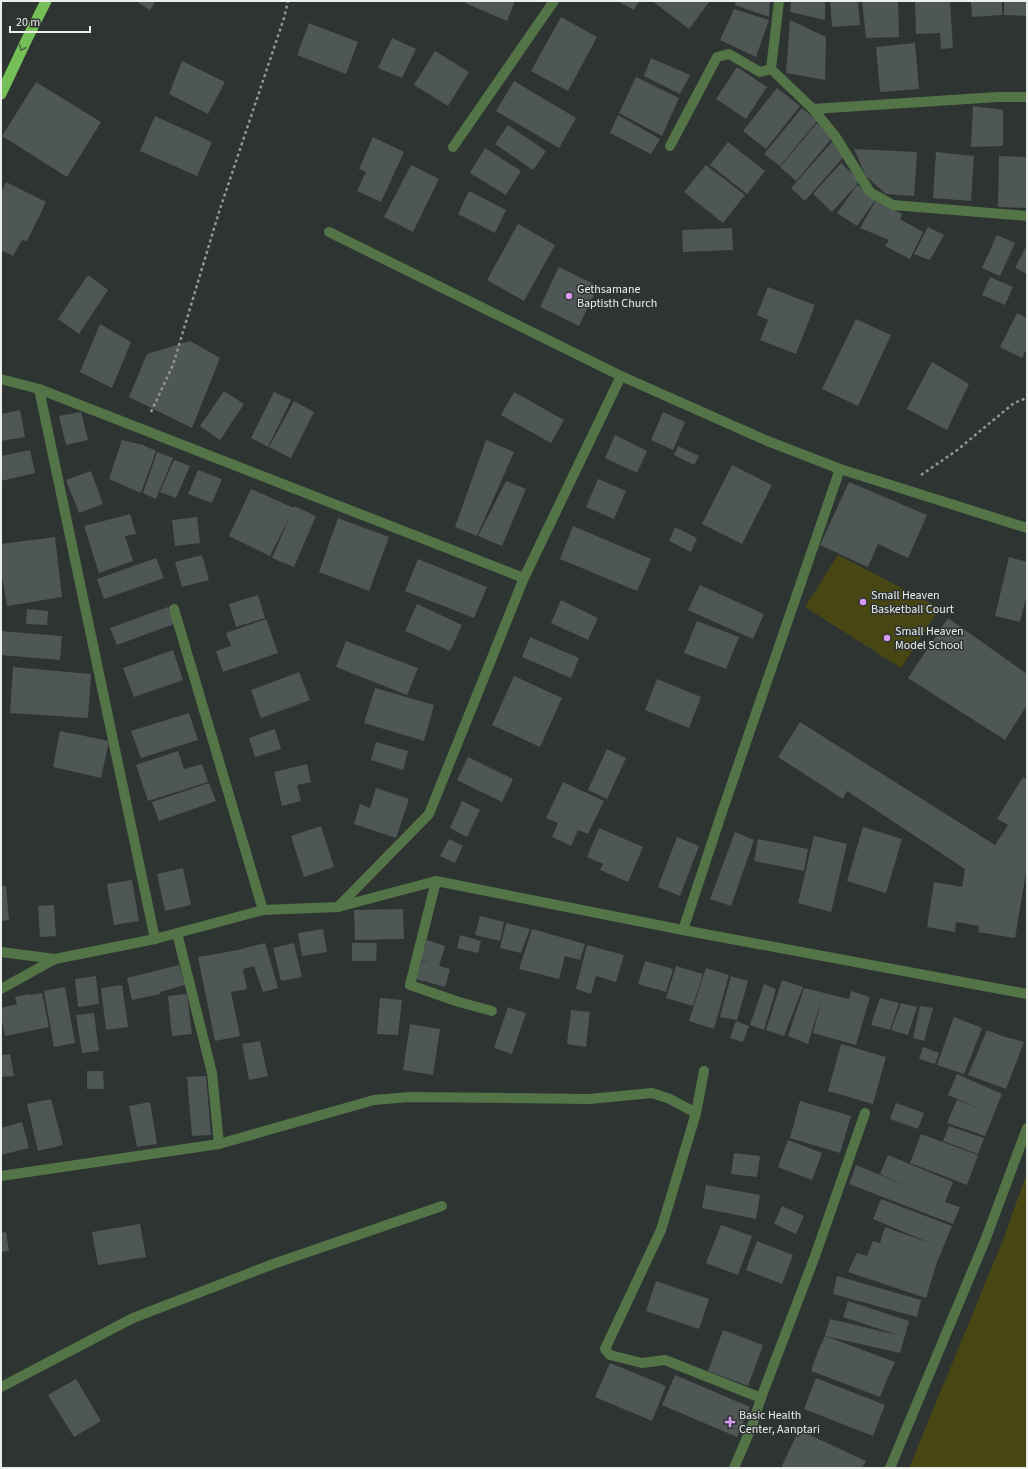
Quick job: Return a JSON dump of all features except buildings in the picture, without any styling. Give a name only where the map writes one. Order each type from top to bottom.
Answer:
[{"type":"highway","points":[[1,94],[46,1]]},
{"type":"street","points":[[453,147],[554,1]]},
{"type":"street","points":[[771,69],[779,1]]},
{"type":"street","points":[[670,146],[717,57],[729,54],[760,72],[771,69]]},
{"type":"street","points":[[771,69],[814,109],[835,136],[870,192],[893,205],[1027,216]]},
{"type":"street","points":[[814,109],[998,97],[1027,97]]},
{"type":"street","points":[[329,232],[621,376],[764,440],[840,469],[1027,528]]},
{"type":"street","points":[[338,907],[429,814],[524,578],[621,376]]},
{"type":"street","points":[[1,379],[39,389],[524,578]]},
{"type":"street","points":[[39,389],[155,939]]},
{"type":"street","points":[[683,930],[840,469]]},
{"type":"street","points":[[174,609],[263,910]]},
{"type":"street","points":[[436,881],[410,985],[459,1002],[492,1011]]},
{"type":"street","points":[[1,989],[55,959],[155,939],[263,910],[338,907],[436,881],[683,930],[1027,994]]},
{"type":"street","points":[[177,933],[212,1073],[219,1144]]},
{"type":"street","points":[[1,952],[55,959]]},
{"type":"street","points":[[704,1071],[696,1113],[661,1230],[605,1349],[610,1355],[642,1363],[664,1360],[762,1398]]},
{"type":"street","points":[[1,1176],[219,1144],[374,1100],[410,1097],[589,1099],[652,1093],[670,1099],[696,1113]]},
{"type":"street","points":[[734,1468],[752,1426],[866,1113]]},
{"type":"street","points":[[890,1468],[986,1238],[1027,1128]]},
{"type":"street","points":[[1,1387],[133,1318],[276,1263],[442,1206]]},
{"type":"path","points":[[142,429],[173,365],[219,212],[284,18],[288,1]]},
{"type":"path","points":[[902,488],[956,451],[1014,403],[1027,398]]},
{"type":"shaded area","name":"Small Heaven Model School","points":[[838,555],[940,608],[901,668],[805,607]]},
{"type":"shaded area","points":[[1027,1173],[1027,1468],[909,1468],[1003,1240]]},
{"type":"place","name":"Gethsamane Baptisth Church","points":[[569,296]]},
{"type":"place","name":"Small Heaven Basketball Court","points":[[863,602]]},
{"type":"place","name":"Small Heaven Model School","points":[[887,638]]},
{"type":"place","name":"Basic Health Center, Aanptari","points":[[730,1422]]}]
